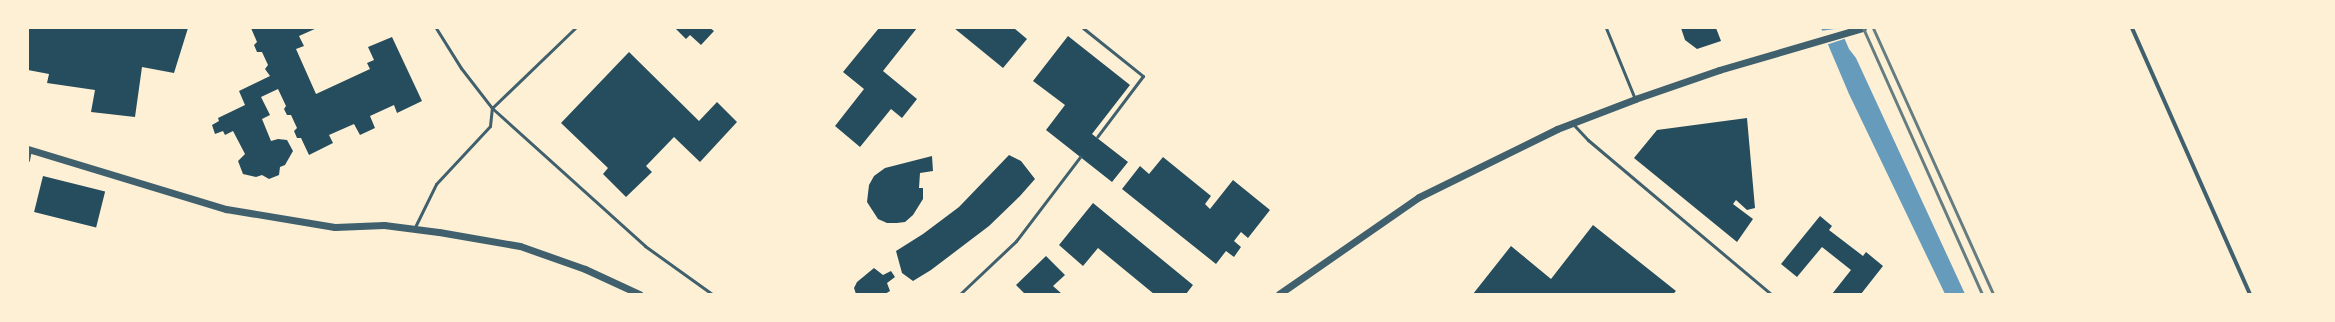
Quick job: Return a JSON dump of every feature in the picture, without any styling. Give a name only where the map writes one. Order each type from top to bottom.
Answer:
[{"type":"street","points":[[1279,294],[1419,197],[1573,124],[1635,98],[1719,70],[1821,42],[1862,28]]},
{"type":"street","points":[[2132,28],[2250,294]]},
{"type":"street","points":[[29,149],[226,209],[335,227],[370,224],[414,229],[520,246],[550,255],[633,289],[639,294]]},
{"type":"lane","points":[[436,28],[461,68],[492,108],[645,246],[712,294]]},
{"type":"lane","points":[[414,229],[436,184],[490,126],[492,108],[575,28]]},
{"type":"lane","points":[[1083,28],[1143,76],[1097,137]]},
{"type":"lane","points":[[1606,28],[1635,98]]},
{"type":"lane","points":[[1573,124],[1588,140],[1771,294]]},
{"type":"lane","points":[[28,160],[29,149]]},
{"type":"lane","points":[[960,294],[1016,241],[1080,158]]},
{"type":"water","points":[[1821,28],[1840,28],[1849,49],[1856,58],[1965,294],[1945,294],[1849,94]]},
{"type":"pier","points":[[1842,28],[1847,38],[1826,45],[1820,31]]},
{"type":"building","points":[[28,28],[188,28],[174,73],[142,67],[135,117],[91,112],[95,90],[47,83],[49,74],[28,70]]},
{"type":"building","points":[[251,28],[317,28],[299,36],[304,46],[296,49],[316,94],[370,69],[367,63],[374,60],[368,47],[392,37],[422,101],[397,113],[394,105],[370,116],[375,128],[360,135],[354,124],[329,135],[333,143],[309,155],[301,138],[297,138],[294,131],[297,128],[291,115],[287,115],[284,109],[286,106],[278,89],[261,97],[270,115],[262,119],[271,141],[278,139],[287,140],[293,151],[285,165],[280,167],[279,175],[269,179],[262,175],[256,177],[243,174],[238,161],[245,154],[233,131],[225,135],[223,131],[215,134],[212,125],[219,121],[218,118],[245,105],[239,91],[270,76],[265,69],[268,65],[262,52],[257,52],[254,45],[257,42]]},
{"type":"building","points":[[675,28],[710,28],[714,31],[701,45],[690,35],[686,39]]},
{"type":"building","points":[[879,28],[917,28],[883,71],[917,99],[902,118],[891,109],[860,147],[835,126],[864,89],[843,72]]},
{"type":"building","points":[[954,28],[1014,28],[1027,39],[1003,68]]},
{"type":"building","points":[[1681,28],[1716,28],[1721,41],[1697,49],[1685,40]]},
{"type":"building","points":[[1068,36],[1130,85],[1092,134],[1128,162],[1112,182],[1046,130],[1065,105],[1033,81]]},
{"type":"building","points":[[629,52],[699,121],[717,102],[737,122],[700,162],[674,137],[646,166],[652,172],[626,197],[603,174],[608,168],[561,123]]},
{"type":"building","points":[[1747,118],[1755,208],[1747,210],[1736,200],[1733,204],[1753,219],[1737,242],[1634,158],[1657,130]]},
{"type":"building","points":[[1009,155],[1021,161],[1035,179],[1020,196],[989,226],[931,270],[913,281],[902,273],[896,251],[923,234],[959,207]]},
{"type":"building","points":[[932,156],[933,171],[920,173],[919,188],[923,188],[923,199],[913,215],[905,222],[897,223],[887,223],[878,219],[867,202],[869,185],[874,176],[885,168]]},
{"type":"building","points":[[1163,157],[1211,196],[1205,204],[1210,209],[1233,180],[1270,210],[1248,238],[1241,232],[1234,241],[1241,247],[1234,257],[1226,251],[1216,264],[1122,189],[1140,166],[1149,174]]},
{"type":"building","points":[[43,176],[105,191],[96,227],[34,212]]},
{"type":"building","points":[[1093,203],[1193,285],[1186,294],[1154,294],[1098,248],[1083,266],[1059,245]]},
{"type":"building","points":[[1820,216],[1832,226],[1829,230],[1863,256],[1866,252],[1883,266],[1861,294],[1832,294],[1851,270],[1822,247],[1797,277],[1781,264]]},
{"type":"building","points":[[1593,225],[1676,291],[1673,294],[1473,294],[1511,246],[1551,279]]},
{"type":"building","points":[[1046,256],[1065,275],[1053,286],[1062,294],[1025,294],[1016,285]]},
{"type":"building","points":[[874,268],[883,275],[891,271],[895,277],[887,283],[890,291],[885,294],[856,294],[854,288],[857,282]]},
{"type":"railway","points":[[1863,28],[1982,294]]},
{"type":"railway","points":[[1873,28],[1993,294]]}]
